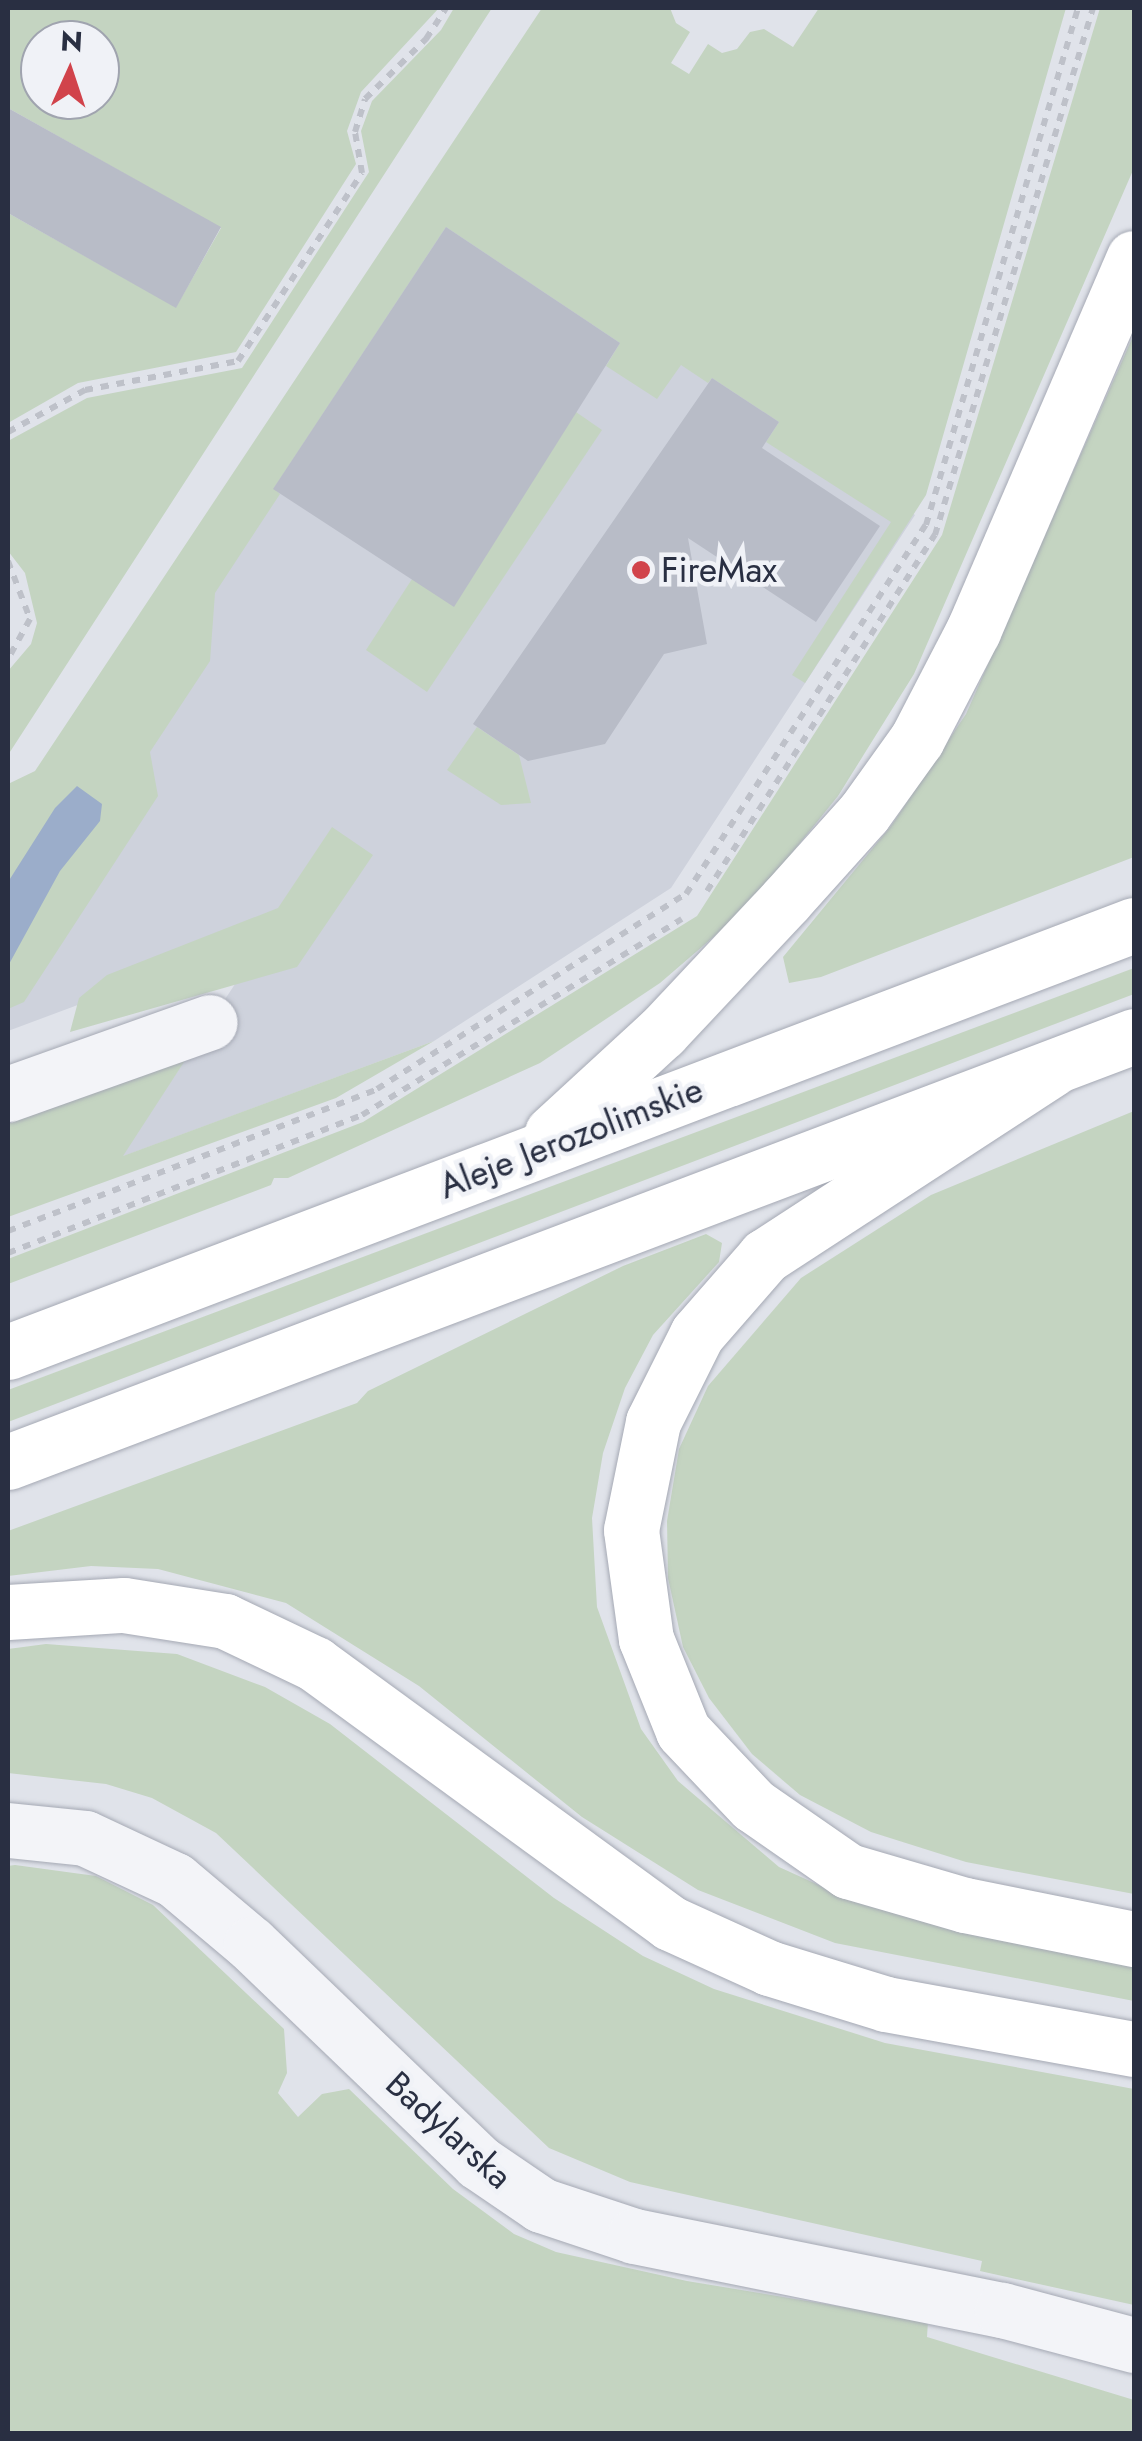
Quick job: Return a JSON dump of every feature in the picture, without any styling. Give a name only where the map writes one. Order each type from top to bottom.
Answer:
[{"type":"main road","points":[[528,1155],[676,1018],[864,813],[917,740],[1044,473],[1134,258]]},
{"type":"main road","name":"Aleje Jerozolimskie","points":[[8,1352],[1134,925]]},
{"type":"main road","points":[[11,1462],[1134,1036]]},
{"type":"main road","points":[[1052,1069],[766,1256],[697,1334],[652,1422],[631,1530],[646,1640],[684,1731],[753,1805],[848,1870],[965,1905],[1134,1939]]},
{"type":"main road","points":[[8,1612],[124,1605],[225,1620],[315,1664],[670,1924],[770,1968],[886,2004],[1134,2050]]},
{"type":"street","points":[[8,1094],[210,1022]]},
{"type":"street","name":"Badylarska","points":[[8,1830],[85,1838],[175,1880],[252,1944],[478,2162],[541,2206],[634,2236],[1002,2310],[1134,2345]]},
{"type":"path","points":[[8,432],[84,390],[238,361],[362,172],[354,132],[365,99],[426,39],[446,8]]},
{"type":"path","points":[[8,1231],[377,1089],[686,894],[926,524],[1078,8]]},
{"type":"path","points":[[703,898],[935,535],[1093,8]]},
{"type":"path","points":[[8,561],[30,620],[8,660]]},
{"type":"path","points":[[8,1253],[362,1116],[696,906]]},
{"type":"shaded area","points":[[437,177],[915,515],[671,888],[434,1041],[121,1157],[268,934],[8,1031],[8,825]]},
{"type":"green space","points":[[8,8],[439,8],[361,92],[347,131],[356,164],[236,352],[78,383],[8,423],[8,213],[176,307],[221,228],[29,120],[120,120],[120,20],[20,20],[20,115],[8,108]]},
{"type":"green space","points":[[454,8],[492,8],[8,755],[8,671],[31,644],[37,623],[25,573],[8,551],[8,441],[87,398],[242,368],[369,172],[361,131],[372,101],[441,30]]},
{"type":"green space","points":[[542,8],[670,8],[676,23],[690,32],[671,63],[689,74],[708,44],[722,53],[737,49],[750,32],[764,29],[793,47],[819,8],[1066,8],[926,495],[805,683],[792,675],[891,522],[766,442],[779,422],[712,378],[708,383],[681,365],[657,399],[606,366],[620,343],[446,227],[274,488],[280,494],[215,593],[210,661],[150,752],[158,796],[24,1002],[8,1009],[8,784],[35,771]]},
{"type":"green space","points":[[1100,8],[1134,8],[1134,168],[914,674],[838,796],[787,859],[732,921],[660,983],[540,1063],[288,1178],[274,1178],[271,1185],[8,1284],[8,1259],[363,1122],[697,916],[942,535]]},
{"type":"green space","points":[[1134,334],[1134,857],[821,977],[789,983],[783,957],[891,826],[966,714]]},
{"type":"green space","points":[[576,412],[602,430],[427,692],[366,650],[412,579]]},
{"type":"green space","points":[[477,727],[519,755],[531,803],[501,805],[447,770]]},
{"type":"green space","points":[[332,827],[373,855],[297,967],[70,1032],[79,998],[107,975],[278,908]]},
{"type":"green space","points":[[1134,968],[1134,994],[8,1422],[8,1390]]},
{"type":"green space","points":[[434,1041],[336,1098],[8,1217],[8,1124],[186,1059],[123,1156]]},
{"type":"green space","points":[[1134,1111],[1134,1894],[966,1862],[871,1832],[800,1795],[752,1754],[709,1698],[683,1647],[668,1578],[667,1521],[679,1449],[708,1386],[801,1278],[931,1195]]},
{"type":"green space","points":[[706,1234],[722,1243],[719,1262],[653,1335],[625,1388],[603,1453],[592,1518],[597,1607],[641,1729],[678,1781],[779,1867],[856,1902],[958,1932],[1134,1965],[1134,2001],[835,1943],[698,1890],[582,1817],[419,1686],[286,1603],[158,1569],[91,1566],[8,1576],[8,1531],[357,1403],[368,1391],[623,1266]]},
{"type":"green space","points":[[46,1644],[177,1654],[265,1687],[330,1724],[554,1898],[643,1956],[714,1989],[885,2043],[1134,2089],[1134,2305],[980,2271],[982,2261],[630,2182],[549,2148],[216,1833],[152,1798],[106,1784],[8,1773],[8,1649]]},
{"type":"green space","points":[[8,1866],[96,1876],[153,1905],[284,2029],[287,2073],[278,2093],[298,2117],[322,2094],[349,2089],[453,2189],[514,2234],[556,2252],[687,2281],[928,2321],[927,2337],[1134,2400],[1134,2434],[8,2434]]},
{"type":"water","points":[[77,786],[102,804],[100,821],[60,871],[8,966],[8,882],[55,808]]},
{"type":"building","points":[[8,108],[20,115],[20,120],[29,120],[221,227],[176,308],[8,213]]},
{"type":"building","points":[[446,227],[620,343],[454,607],[273,489]]},
{"type":"building","name":"FireMax","points":[[712,378],[779,422],[762,448],[880,526],[816,622],[688,538],[707,644],[664,654],[605,744],[528,761],[473,724]]},
{"type":"place","name":"FireMax","points":[[641,570]]}]
